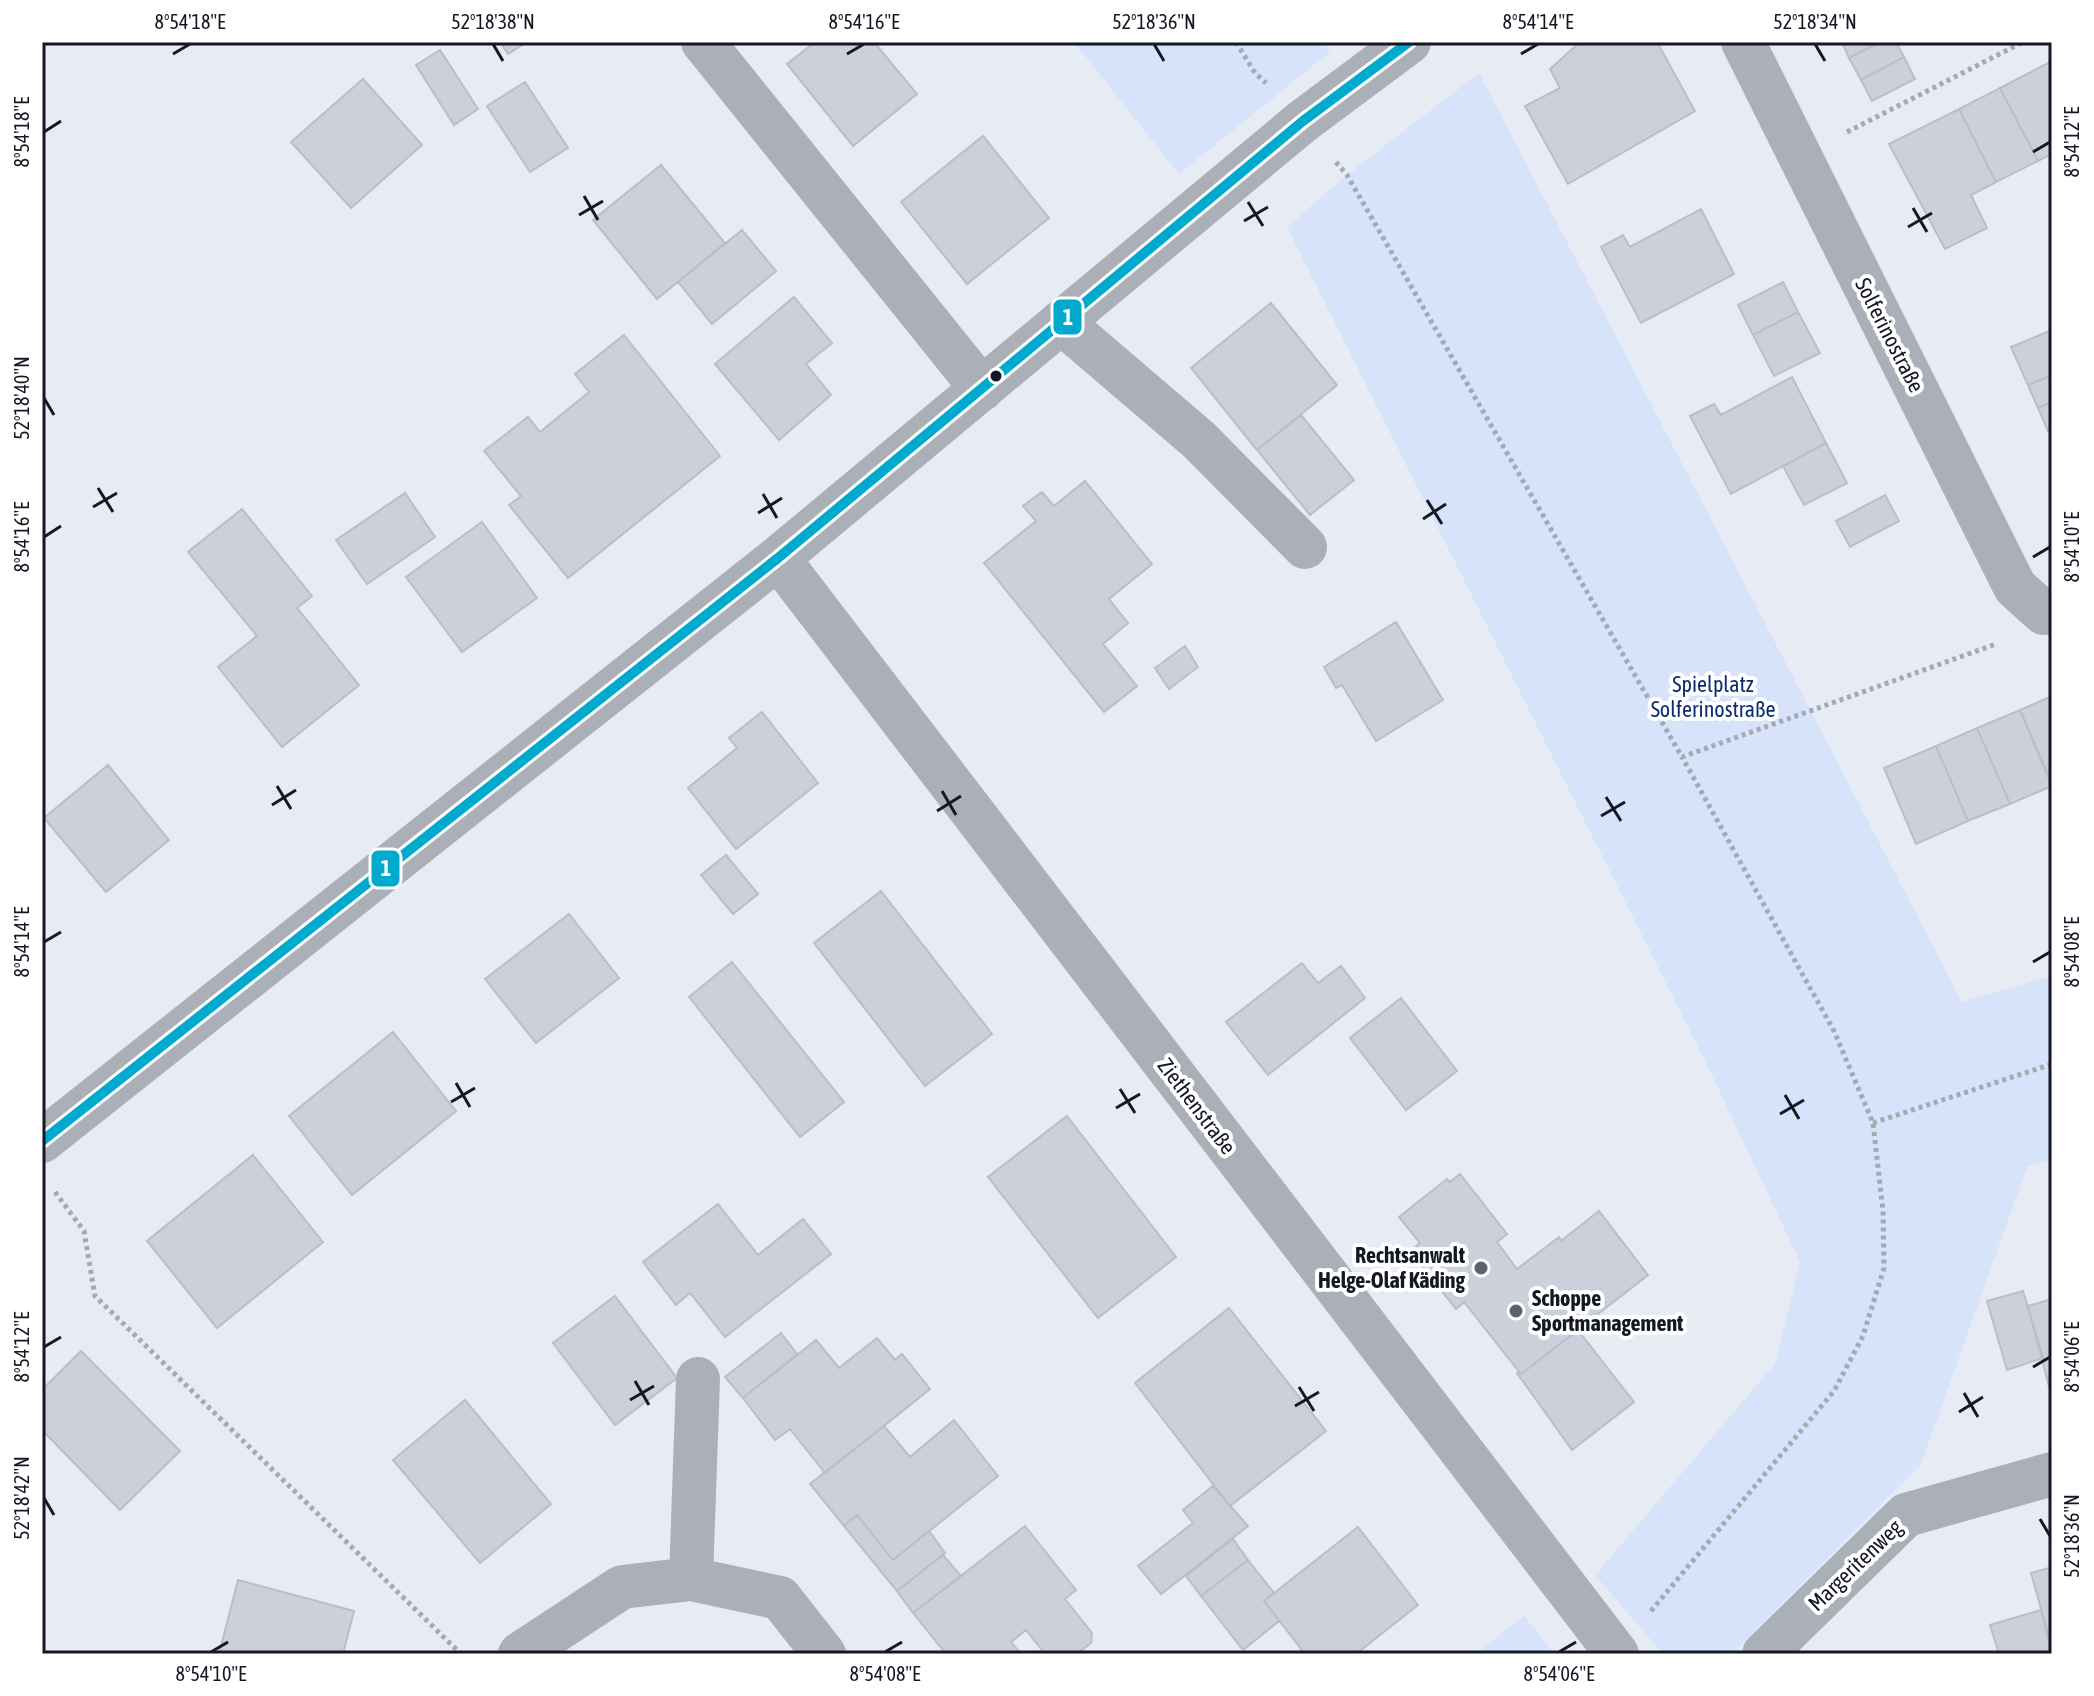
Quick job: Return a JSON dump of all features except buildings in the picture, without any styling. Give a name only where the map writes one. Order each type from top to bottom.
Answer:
[{"type":"street","points":[[703,42],[982,389]]},
{"type":"street","points":[[42,1141],[778,558],[1303,121],[1409,42]]},
{"type":"street","name":"Solferinostraße","points":[[1743,42],[2015,587],[2048,613]]},
{"type":"street","points":[[1061,322],[1199,440],[1305,547]]},
{"type":"street","name":"Ziethenstraße","points":[[778,558],[1616,1653]]},
{"type":"street","points":[[691,1579],[698,1379]]},
{"type":"street","name":"Margeritenweg","points":[[1764,1654],[1906,1515],[2052,1474]]},
{"type":"street","points":[[520,1654],[622,1587],[691,1579],[780,1598],[824,1654]]},
{"type":"path","points":[[1800,156],[2023,42]]},
{"type":"path","points":[[1303,121],[1347,175],[1682,757],[1834,1031],[1873,1123],[1883,1211],[1884,1268],[1863,1336],[1834,1391],[1616,1653]]},
{"type":"path","points":[[1682,757],[1995,646],[2048,613]]},
{"type":"path","points":[[1873,1123],[2052,1064]]},
{"type":"path","points":[[50,1186],[84,1231],[95,1296],[461,1654]]},
{"type":"green space","points":[[1074,42],[1323,42],[1330,52],[1179,174]]},
{"type":"green space","name":"Spielplatz Solferinostraße","points":[[1479,73],[1962,1002],[2052,976],[2052,1159],[2027,1167],[1921,1464],[1732,1654],[1663,1654],[1595,1575],[1775,1364],[1800,1262],[1711,1073],[1287,227],[1347,175]]},
{"type":"green space","points":[[1524,1616],[1555,1654],[1476,1654]]},
{"type":"transit line","name":"1","points":[[42,1141],[778,558],[1303,121],[1409,42]]},
{"type":"place","name":"Rechtsanwalt Helge-Olaf Käding","points":[[1481,1268]]},
{"type":"place","name":"Schoppe Sportmanagement","points":[[1516,1311]]}]
